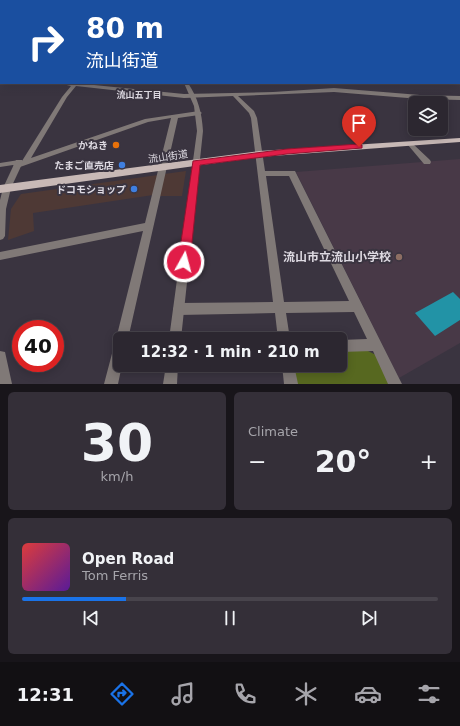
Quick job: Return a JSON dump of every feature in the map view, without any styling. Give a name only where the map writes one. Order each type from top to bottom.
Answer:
[{"type":"main road","name":"流山街道","points":[[4,189],[259,154],[460,140]]},
{"type":"street","points":[[67,84],[176,96],[234,95],[330,90],[420,97],[460,98]]},
{"type":"street","points":[[176,332],[200,131],[199,113],[187,84]]},
{"type":"street","points":[[326,84],[330,90]]},
{"type":"street","points":[[0,236],[4,189],[20,163],[74,85]]},
{"type":"street","points":[[234,95],[253,115],[283,332]]},
{"type":"street","points":[[0,165],[20,163],[147,120],[199,113]]},
{"type":"street","points":[[124,332],[175,116]]},
{"type":"street","points":[[410,144],[427,162]]},
{"type":"street","points":[[262,174],[292,173],[395,384]]},
{"type":"street","points":[[0,256],[149,226]]},
{"type":"street","points":[[179,309],[357,306]]},
{"type":"street","points":[[347,346],[376,345]]},
{"type":"street","points":[[0,356],[5,384]]},
{"type":"street","points":[[111,384],[114,372]]},
{"type":"street","points":[[170,384],[171,372]]},
{"type":"street","points":[[289,372],[290,384]]},
{"type":"shaded area","name":"流山市立流山小学校","points":[[460,159],[460,343],[399,378],[296,172]]},
{"type":"shaded area","points":[[186,171],[182,196],[159,196],[164,174]]},
{"type":"shaded area","points":[[158,175],[153,195],[33,213],[34,231],[8,240],[11,209],[21,194]]},
{"type":"green space","points":[[347,351],[368,351],[376,355],[389,384],[296,384],[294,372],[347,372]]},
{"type":"water","points":[[453,292],[460,299],[460,320],[435,336],[415,313]]},
{"type":"place","name":"かねき","points":[[116,145]]},
{"type":"place","name":"たまご直売店","points":[[122,165]]},
{"type":"place","name":"ドコモショップ","points":[[134,189]]},
{"type":"place","name":"流山市立流山小学校","points":[[399,257]]},
{"type":"district","name":"流山五丁目","points":[[139,95]]},
{"type":"route","points":[[184,262],[196,163],[259,154],[359,147]]}]
